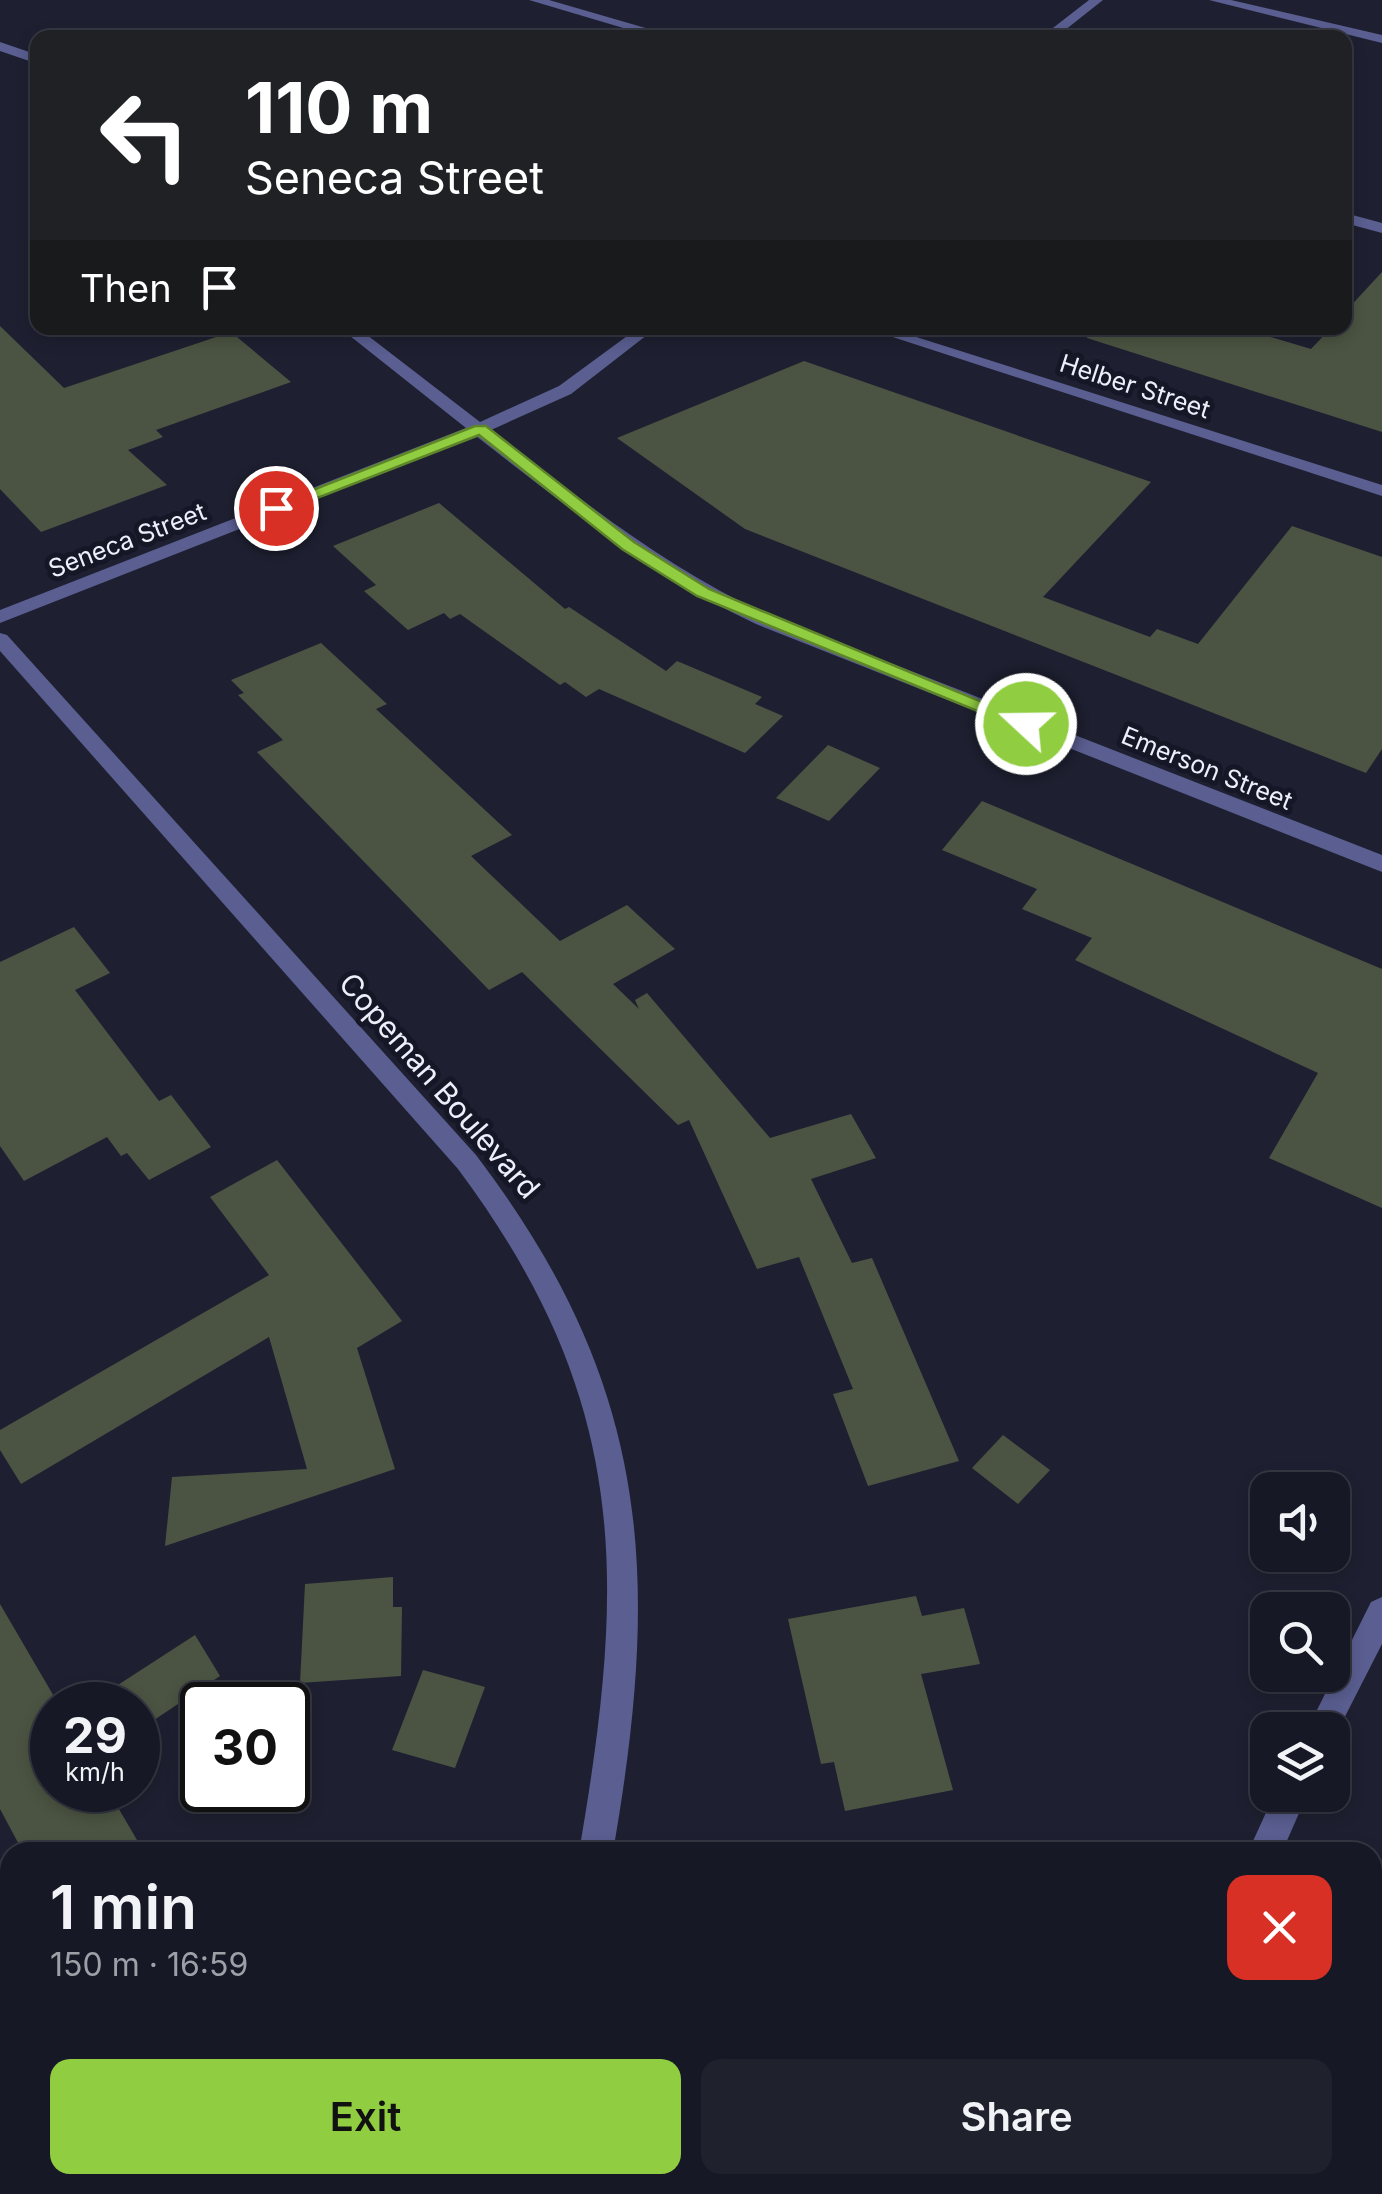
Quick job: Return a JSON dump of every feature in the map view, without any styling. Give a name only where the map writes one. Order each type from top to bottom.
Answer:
[{"type":"street","points":[[535,0],[645,30]]},
{"type":"street","points":[[1057,30],[1097,0]]},
{"type":"street","points":[[1215,0],[1343,30]]},
{"type":"street","points":[[1352,32],[1382,39]]},
{"type":"street","points":[[0,46],[30,57]]},
{"type":"street","points":[[1352,220],[1382,228]]},
{"type":"street","name":"Emerson Street","points":[[357,335],[628,546],[732,606],[1382,864]]},
{"type":"street","name":"Seneca Street","points":[[0,616],[549,400],[638,335]]},
{"type":"street","name":"Helber Street","points":[[895,335],[1382,491]]},
{"type":"street","name":"Copeman Boulevard","points":[[0,639],[468,1162],[508,1213],[554,1295],[582,1356],[605,1435],[622,1542],[622,1658],[597,1842]]},
{"type":"street","points":[[1332,1712],[1382,1612]]},
{"type":"street","points":[[1270,1842],[1284,1812]]},
{"type":"building","points":[[1382,272],[1382,432],[1087,338],[1264,335],[1311,349],[1324,335],[1352,335],[1352,304]]},
{"type":"building","points":[[0,326],[64,388],[222,335],[235,335],[291,382],[156,430],[163,437],[128,450],[167,485],[41,532],[0,489]]},
{"type":"building","points":[[804,361],[1151,482],[1043,597],[1150,637],[1157,629],[1198,644],[1292,526],[1382,557],[1382,749],[1366,773],[745,529],[617,438]]},
{"type":"building","points":[[439,503],[565,609],[569,607],[666,671],[677,661],[762,697],[755,704],[783,716],[745,753],[599,689],[586,697],[565,682],[560,685],[460,614],[450,619],[444,613],[408,630],[364,591],[376,585],[333,546]]},
{"type":"building","points":[[321,643],[387,704],[376,709],[512,835],[471,856],[560,941],[627,905],[675,949],[613,984],[639,1009],[635,1000],[647,993],[770,1138],[851,1114],[876,1158],[811,1179],[852,1263],[872,1258],[959,1461],[868,1486],[833,1394],[853,1389],[799,1257],[757,1269],[689,1120],[678,1125],[522,972],[489,990],[257,752],[283,740],[238,695],[244,693],[231,680]]},
{"type":"building","points":[[828,745],[880,768],[829,821],[776,798]]},
{"type":"building","points":[[982,801],[1382,969],[1382,1208],[1269,1158],[1318,1073],[1075,960],[1092,938],[1022,909],[1037,889],[942,850]]},
{"type":"building","points":[[74,927],[110,973],[75,990],[159,1101],[171,1095],[211,1147],[149,1180],[127,1153],[121,1156],[107,1137],[24,1181],[0,1146],[0,962]]},
{"type":"building","points":[[277,1160],[402,1321],[357,1348],[395,1469],[165,1546],[172,1477],[307,1469],[269,1337],[21,1484],[0,1450],[0,1430],[269,1275],[210,1197]]},
{"type":"building","points":[[1003,1435],[1050,1470],[1018,1504],[972,1468]]},
{"type":"building","points":[[393,1577],[393,1607],[402,1607],[401,1676],[300,1682],[305,1584]]},
{"type":"building","points":[[916,1596],[922,1616],[964,1608],[980,1664],[921,1674],[953,1790],[845,1811],[834,1762],[821,1764],[788,1619]]},
{"type":"building","points":[[0,1604],[46,1682],[30,1682],[30,1812],[121,1812],[138,1842],[18,1842],[0,1809]]},
{"type":"building","points":[[195,1635],[220,1676],[211,1682],[180,1682],[180,1703],[160,1716],[160,1682],[122,1682]]},
{"type":"building","points":[[423,1670],[485,1687],[455,1768],[392,1750]]},
{"type":"route","points":[[276,508],[480,429],[628,546],[703,592],[763,620],[1026,724]]}]
